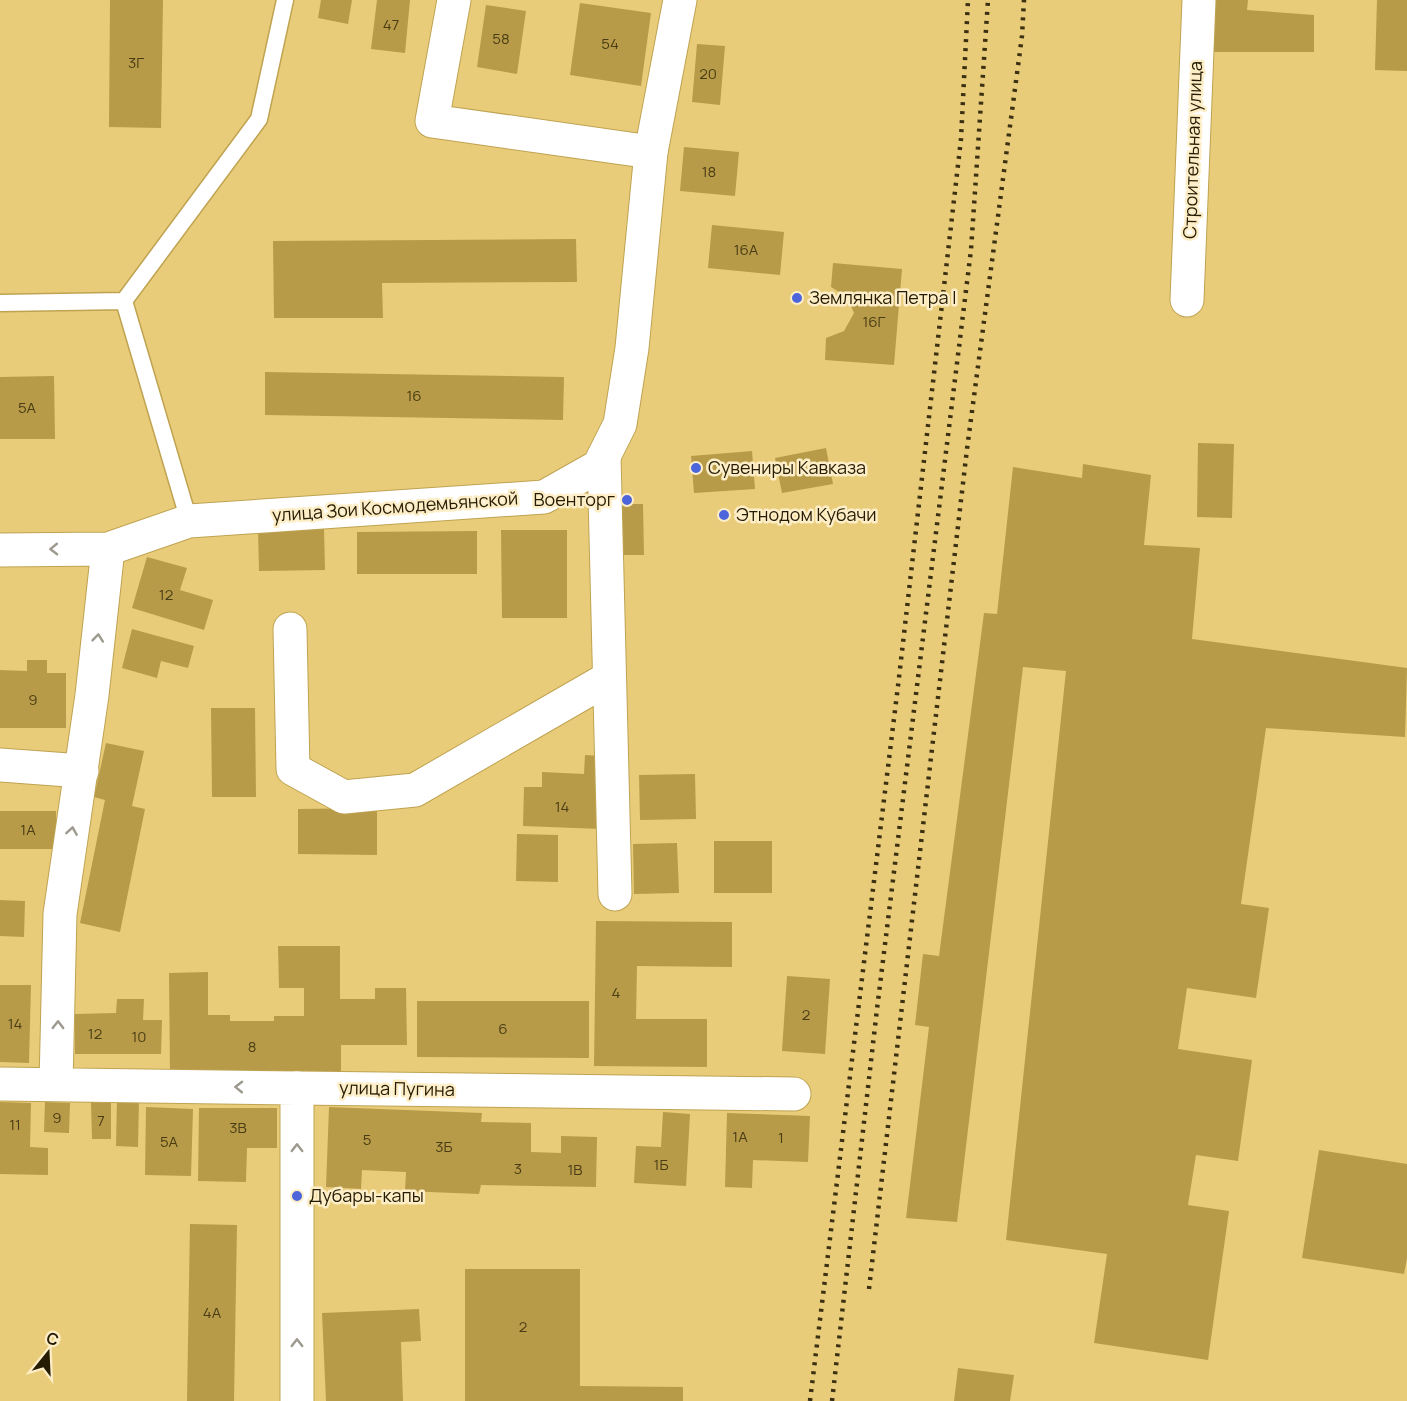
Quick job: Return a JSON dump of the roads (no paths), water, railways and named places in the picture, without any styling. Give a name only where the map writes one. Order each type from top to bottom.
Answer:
[{"type":"street","points":[[454,0],[432,121],[651,152]]},
{"type":"street","name":"улица Зои Космодемьянской","points":[[0,550],[108,549],[189,521],[544,497],[599,466],[620,424],[632,348],[651,152],[680,0]]},
{"type":"street","name":"Строительная улица","points":[[1187,300],[1199,0]]},
{"type":"street","points":[[604,456],[615,894]]},
{"type":"street","points":[[56,1084],[60,914],[82,771],[108,549]]},
{"type":"street","points":[[290,629],[293,769],[344,797],[414,790],[609,678]]},
{"type":"street","points":[[0,765],[82,771]]},
{"type":"street","name":"улица Пугина","points":[[0,1084],[794,1094]]},
{"type":"street","points":[[297,1088],[297,1401]]},
{"type":"lane","points":[[124,301],[259,119],[285,0]]},
{"type":"lane","points":[[0,303],[124,301]]},
{"type":"lane","points":[[124,301],[189,521]]},
{"type":"railway","points":[[810,1401],[898,686],[961,139],[968,0]]},
{"type":"railway","points":[[832,1401],[877,1009],[971,250],[988,0]]},
{"type":"railway","points":[[869,1289],[967,449],[1022,36],[1024,0]]},
{"type":"place","name":"Землянка Петра I","points":[[797,298]]},
{"type":"place","name":"Сувениры Кавказа","points":[[696,468]]},
{"type":"place","name":"Военторг","points":[[627,500]]},
{"type":"place","name":"Этнодом Кубачи","points":[[724,515]]},
{"type":"place","name":"Дубары-капы","points":[[297,1196]]}]
